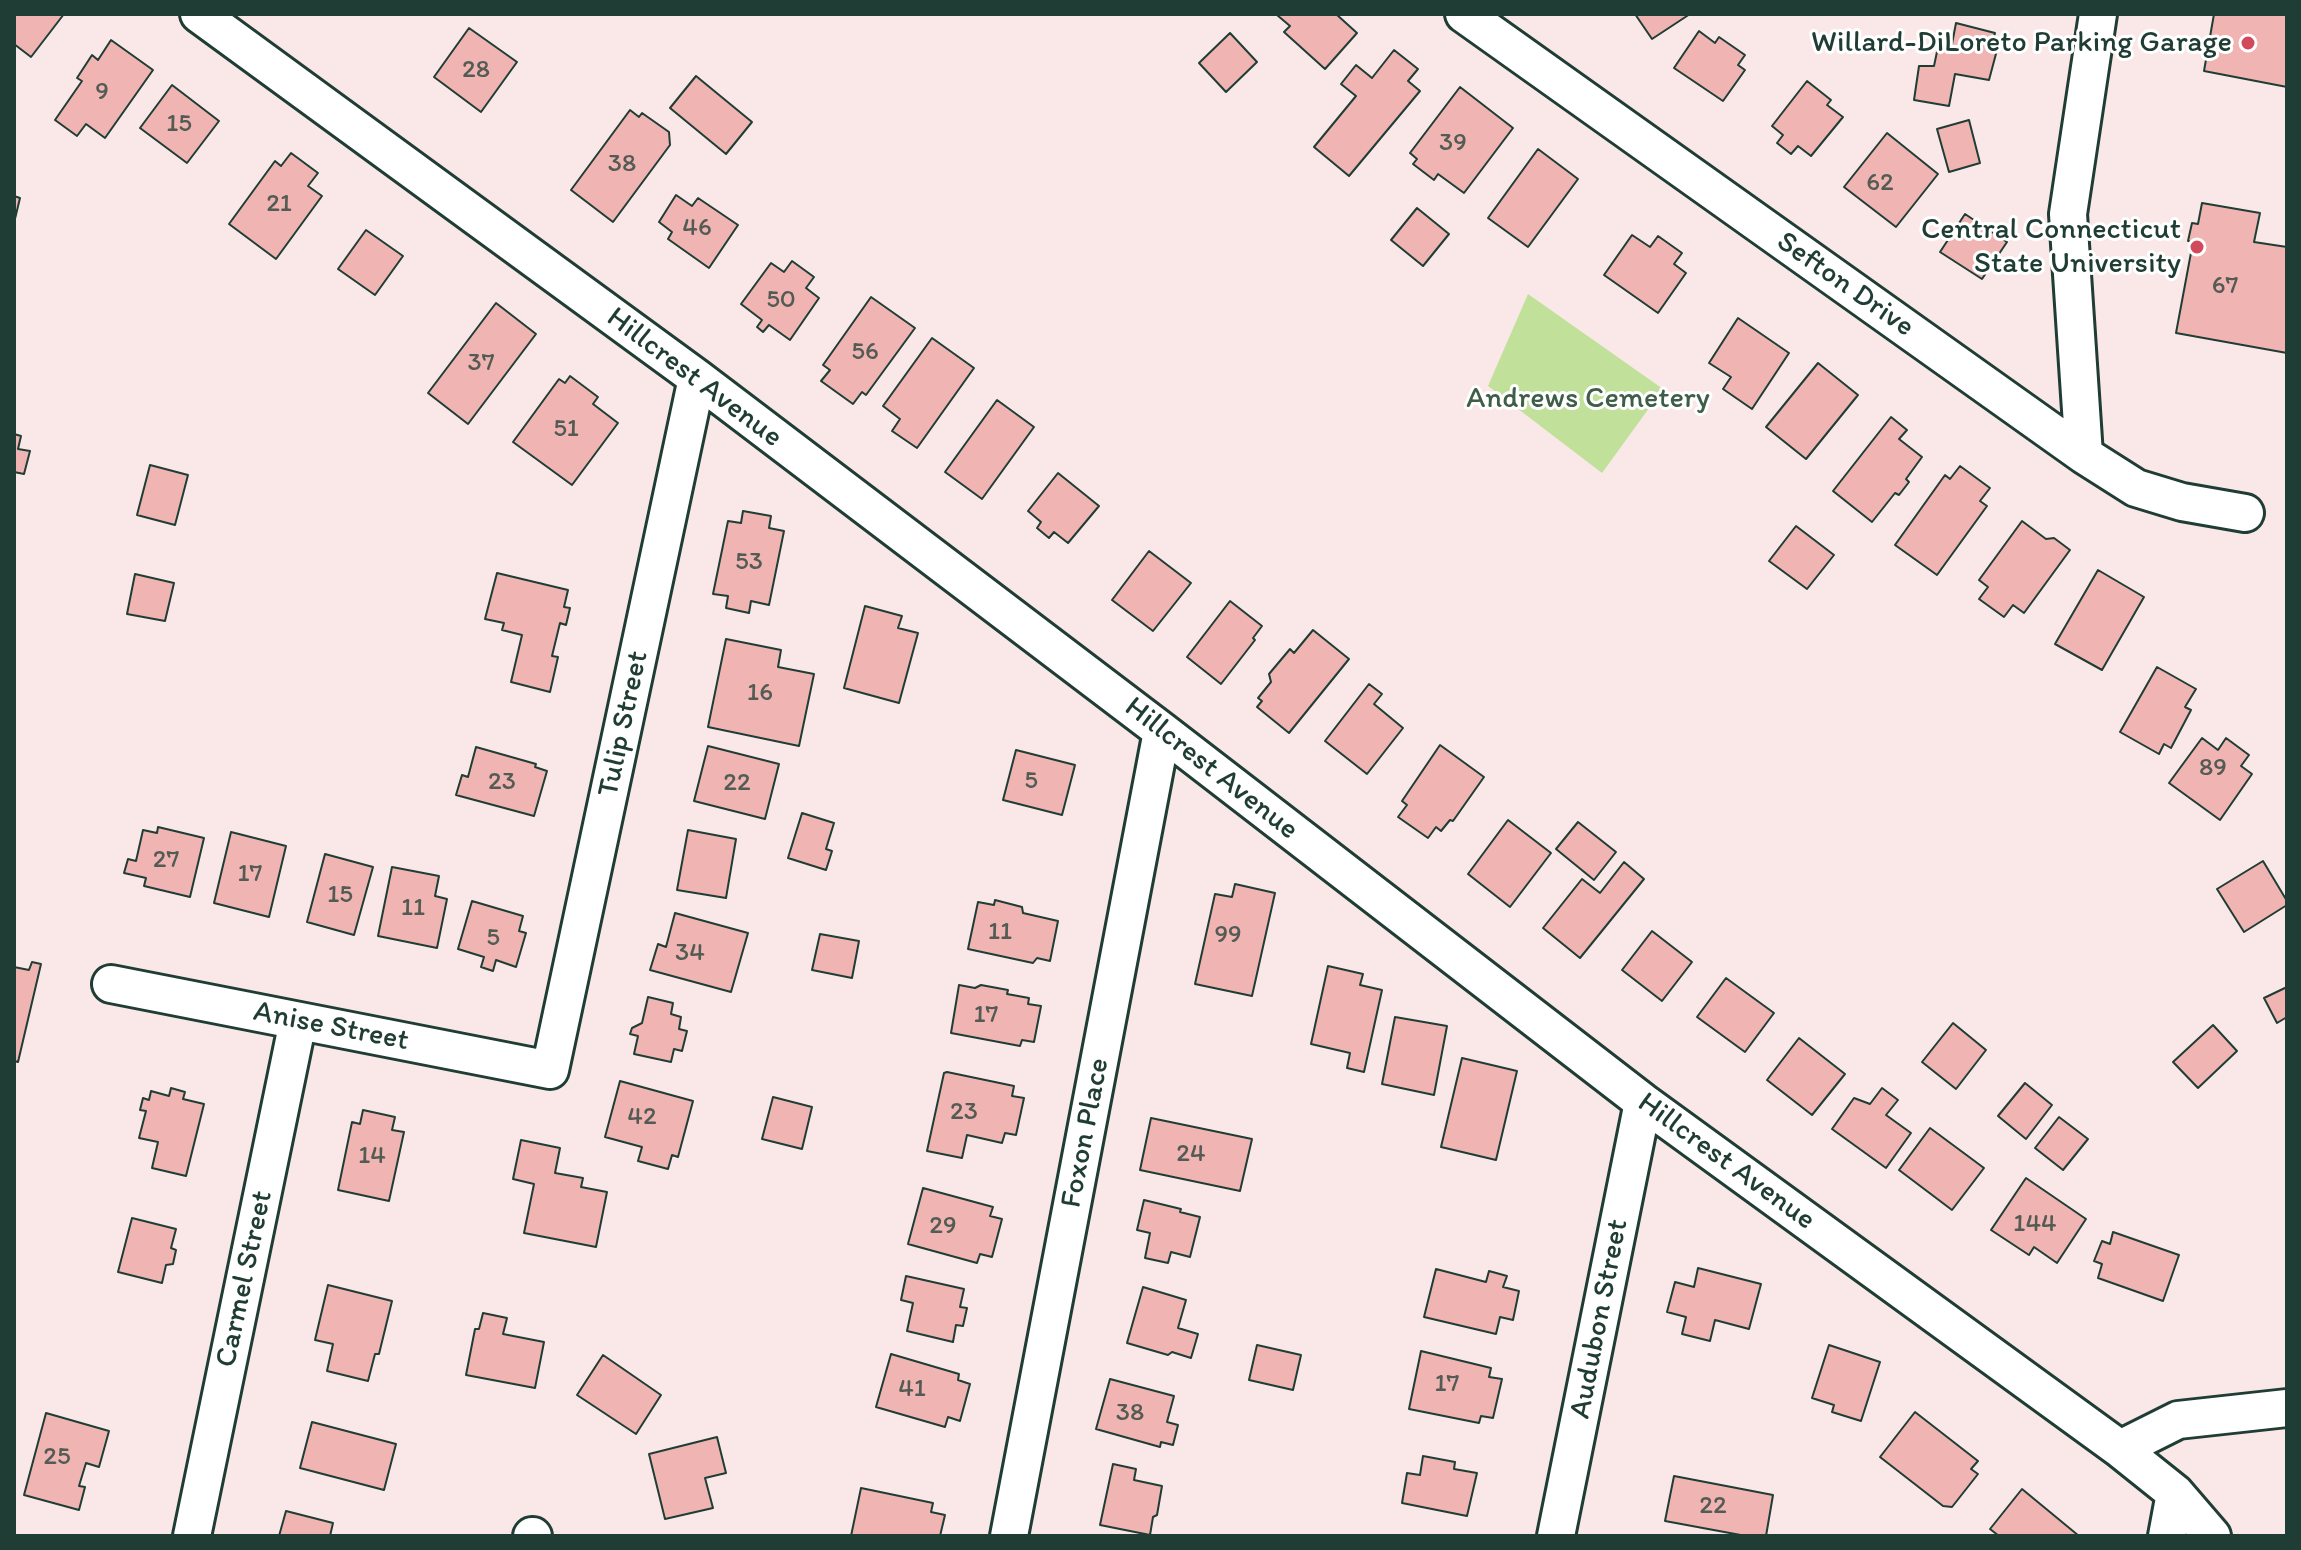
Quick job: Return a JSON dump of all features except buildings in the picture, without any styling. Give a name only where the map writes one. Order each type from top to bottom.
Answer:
[{"type":"street","name":"Hillcrest Avenue","points":[[199,14],[697,378],[1643,1102],[2120,1449],[2175,1493],[2212,1536]]},
{"type":"street","name":"Sefton Drive","points":[[1464,14],[2084,455],[2136,488],[2182,502],[2245,513]]},
{"type":"street","points":[[2084,455],[2068,214],[2098,14]]},
{"type":"street","name":"Tulip Street","points":[[550,1070],[697,378]]},
{"type":"street","name":"Foxon Place","points":[[1009,1536],[1162,731]]},
{"type":"street","name":"Anise Street","points":[[111,984],[550,1070]]},
{"type":"street","name":"Carmel Street","points":[[192,1536],[298,1021]]},
{"type":"street","name":"Audubon Street","points":[[1556,1536],[1643,1102]]},
{"type":"street","points":[[2120,1449],[2178,1420],[2287,1408]]},
{"type":"street","points":[[2167,1536],[2175,1493]]},
{"type":"green space","name":"Andrews Cemetery","points":[[1528,294],[1663,389],[1602,473],[1488,386]]},
{"type":"place","name":"Willard-DiLoreto Parking Garage","points":[[2248,43]]},
{"type":"place","name":"Central Connecticut State University","points":[[2197,247]]}]
